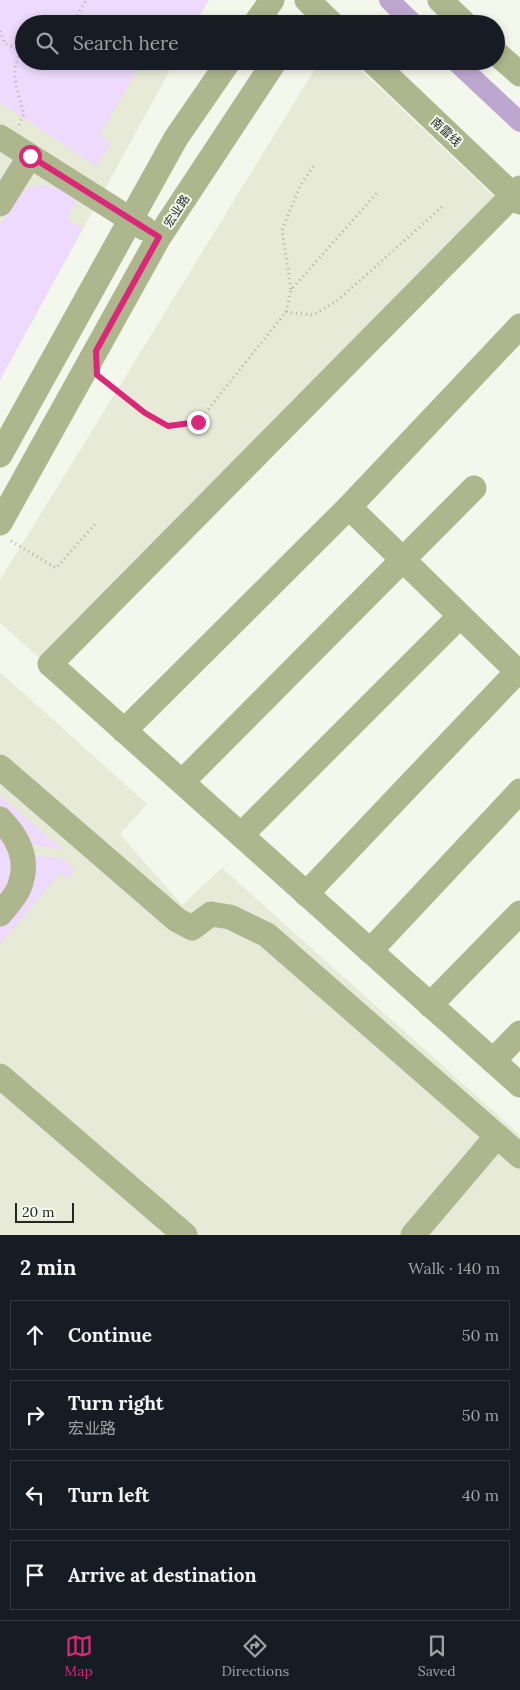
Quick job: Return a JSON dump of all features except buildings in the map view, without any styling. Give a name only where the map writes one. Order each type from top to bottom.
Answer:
[{"type":"street","points":[[261,15],[272,0]]},
{"type":"street","points":[[440,0],[456,15]]},
{"type":"street","points":[[309,7],[320,15]]},
{"type":"street","points":[[505,61],[520,74]]},
{"type":"street","points":[[0,455],[176,138],[223,70]]},
{"type":"street","name":"宏业路","points":[[4,531],[159,237],[270,70]]},
{"type":"street","name":"南雷线","points":[[382,70],[517,195]]},
{"type":"street","points":[[0,204],[14,146],[159,237]]},
{"type":"street","points":[[517,195],[50,664],[520,1085]]},
{"type":"street","points":[[124,731],[349,507],[520,326]]},
{"type":"street","points":[[182,782],[474,488]]},
{"type":"street","points":[[306,894],[519,673],[349,507]]},
{"type":"street","points":[[241,835],[460,616]]},
{"type":"street","points":[[0,768],[177,920],[192,928],[210,914],[230,917],[266,935],[520,1156]]},
{"type":"street","points":[[370,951],[520,791]]},
{"type":"street","points":[[0,819],[12,831],[21,849],[24,867],[19,888],[0,914]]},
{"type":"street","points":[[430,1005],[520,913]]},
{"type":"street","points":[[493,1061],[520,1033]]},
{"type":"street","points":[[0,1076],[185,1235]]},
{"type":"street","points":[[413,1235],[497,1136]]},
{"type":"path","points":[[78,15],[86,0]]},
{"type":"path","points":[[0,31],[5,44]]},
{"type":"path","points":[[0,42],[15,47]]},
{"type":"path","points":[[14,146],[24,114],[16,86],[15,64]]},
{"type":"path","points":[[104,380],[145,413],[168,426],[198,422],[286,312],[291,290],[282,230],[300,186],[314,165]]},
{"type":"path","points":[[291,290],[377,193]]},
{"type":"path","points":[[286,312],[313,315],[337,301],[444,206]]},
{"type":"path","points":[[4,531],[56,568],[97,522]]},
{"type":"shaded area","points":[[0,0],[209,0],[200,15],[15,15],[15,70],[170,70],[0,380]]},
{"type":"shaded area","points":[[0,0],[208,0],[199,15],[15,15],[15,70],[137,70],[100,134],[110,144],[96,166],[0,103]]},
{"type":"shaded area","points":[[314,70],[360,70],[503,205],[43,661],[0,623],[0,580]]},
{"type":"shaded area","points":[[38,185],[55,187],[78,196],[67,220],[83,228],[0,380],[0,225],[23,190]]},
{"type":"shaded area","points":[[0,672],[147,804],[120,834],[182,905],[222,868],[520,1135],[520,1235],[0,1235]]},
{"type":"shaded area","points":[[0,796],[63,850],[30,844],[34,855],[63,859],[74,869],[68,879],[60,873],[0,944]]},
{"type":"waterway","points":[[389,0],[405,15]]},
{"type":"waterway","points":[[465,70],[520,122]]},
{"type":"route","points":[[30,156],[159,237],[96,351],[97,375],[145,413],[168,426],[198,422]]}]
